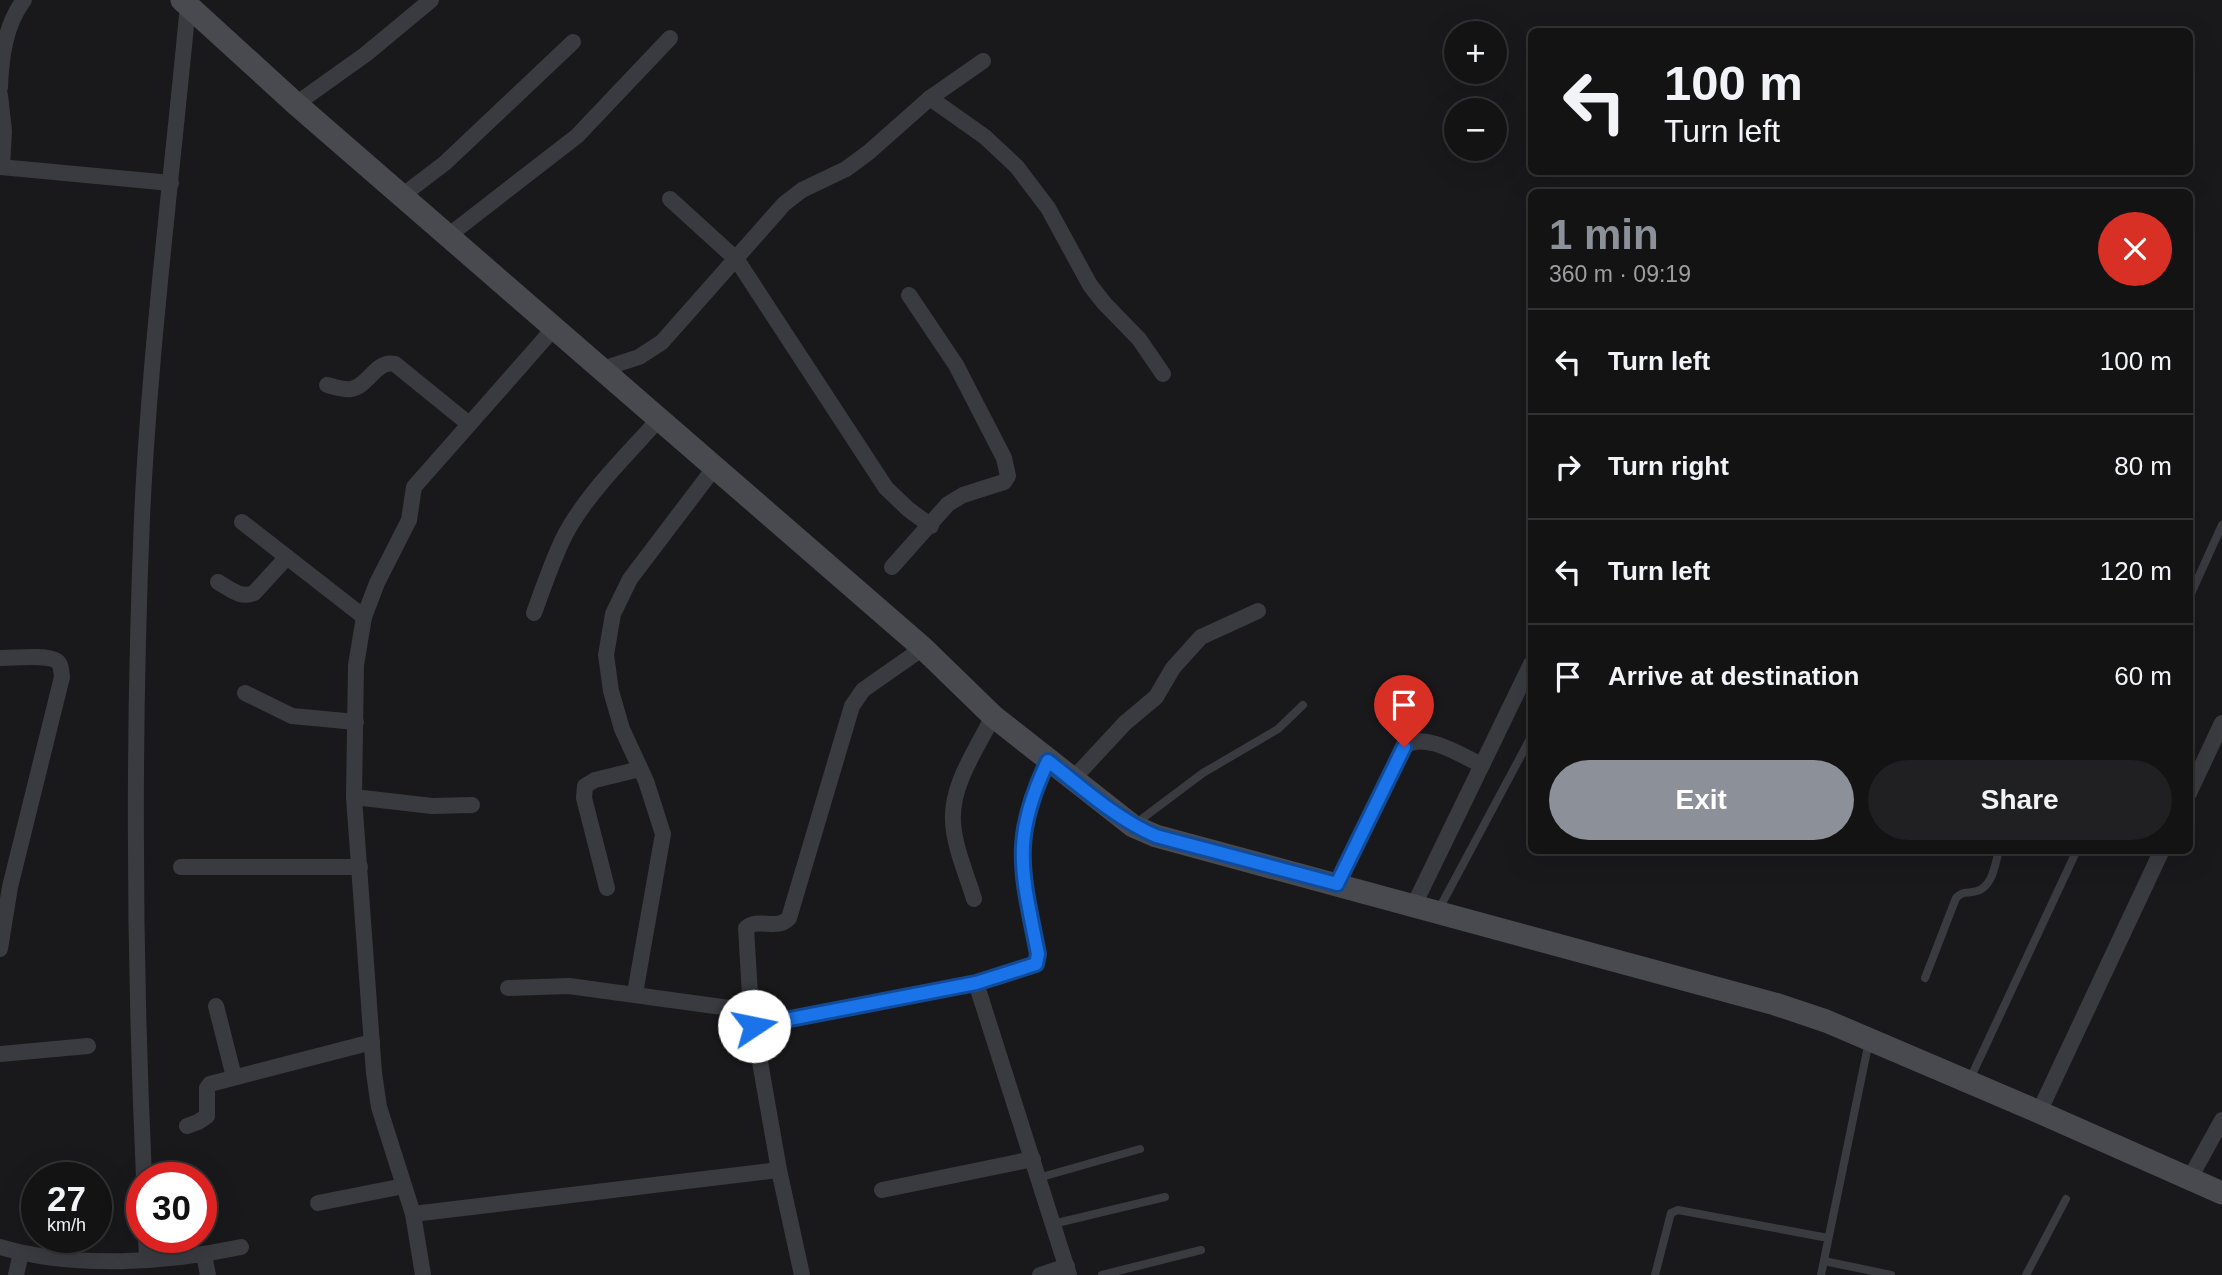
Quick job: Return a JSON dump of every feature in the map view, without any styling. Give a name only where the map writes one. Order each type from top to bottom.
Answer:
[{"type":"street","points":[[0,88],[6,38],[12,17],[24,0]]},
{"type":"street","points":[[296,104],[366,54],[431,0]]},
{"type":"street","points":[[185,2],[296,104],[923,648],[993,716],[1133,826],[1156,836],[1775,1004],[1969,1082],[2222,1193]]},
{"type":"street","points":[[143,1162],[136,1021],[142,515],[151,381],[171,183],[185,2]]},
{"type":"street","points":[[448,236],[577,136],[670,38]]},
{"type":"street","points":[[403,195],[454,155],[573,42]]},
{"type":"street","points":[[602,369],[639,357],[662,342],[784,204],[802,190],[846,169],[930,98],[983,61]]},
{"type":"street","points":[[0,95],[4,131],[1,167],[171,183]]},
{"type":"street","points":[[930,98],[985,138],[1017,167],[1048,208],[1090,285],[1139,339],[1163,374]]},
{"type":"street","points":[[670,199],[737,260],[886,488],[931,526]]},
{"type":"street","points":[[892,567],[948,504],[963,495],[1003,481],[1008,476],[1009,469],[956,365],[909,295]]},
{"type":"street","points":[[423,1275],[413,1214],[379,1107],[354,797],[356,665],[364,617],[377,583],[409,520],[414,487],[555,327]]},
{"type":"street","points":[[327,386],[353,389],[362,385],[381,365],[388,362],[395,364],[469,424]]},
{"type":"street","points":[[534,613],[552,562],[567,530],[592,496],[659,419]]},
{"type":"street","points":[[635,993],[663,847],[661,820],[622,729],[611,691],[606,654],[613,614],[630,579],[715,467]]},
{"type":"street","points":[[242,522],[364,617]]},
{"type":"street","points":[[218,582],[241,595],[254,593],[287,556]]},
{"type":"street","points":[[1072,780],[1125,723],[1156,697],[1172,668],[1201,637],[1258,611]]},
{"type":"street","points":[[802,1275],[779,1170],[753,1019],[746,928],[757,923],[778,925],[789,918],[852,706],[863,690],[923,648]]},
{"type":"street","points":[[0,658],[47,658],[57,662],[62,677],[10,887],[0,949]]},
{"type":"street","points":[[1414,905],[1528,670]]},
{"type":"street","points":[[245,693],[292,716],[356,722]]},
{"type":"street","points":[[974,899],[956,836],[954,810],[959,784],[993,716]]},
{"type":"street","points":[[2193,785],[2222,723]]},
{"type":"street","points":[[1337,884],[1404,747],[1410,742],[1418,740],[1430,743],[1482,765]]},
{"type":"street","points":[[508,988],[569,986],[635,993],[753,1019],[976,983],[1030,967],[1038,960],[1024,881],[1022,847],[1029,806],[1048,761]]},
{"type":"street","points":[[607,888],[584,798],[585,786],[596,780],[640,769]]},
{"type":"street","points":[[354,797],[432,806],[472,805]]},
{"type":"street","points":[[2039,1112],[2160,854]]},
{"type":"street","points":[[181,867],[360,867]]},
{"type":"street","points":[[976,983],[1068,1271],[1040,1275]]},
{"type":"street","points":[[216,1006],[234,1077]]},
{"type":"street","points":[[187,1126],[206,1116],[207,1088],[234,1077],[372,1042]]},
{"type":"street","points":[[0,1054],[88,1046]]},
{"type":"street","points":[[2190,1178],[2222,1120]]},
{"type":"street","points":[[882,1190],[1033,1159]]},
{"type":"street","points":[[413,1214],[779,1170]]},
{"type":"street","points":[[318,1203],[404,1186]]},
{"type":"street","points":[[0,1247],[21,1253],[55,1257],[147,1260],[204,1255],[241,1247]]},
{"type":"street","points":[[16,1275],[21,1253]]},
{"type":"street","points":[[147,1253],[147,1260]]},
{"type":"street","points":[[204,1255],[208,1275]]},
{"type":"lane","points":[[2193,589],[2222,525]]},
{"type":"lane","points":[[1133,826],[1203,773],[1279,729],[1303,705]]},
{"type":"lane","points":[[1438,912],[1528,743]]},
{"type":"lane","points":[[1995,854],[1996,861]]},
{"type":"lane","points":[[1925,978],[1956,898],[1964,892],[1976,892],[1987,885],[1998,854]]},
{"type":"lane","points":[[1969,1082],[2075,854]]},
{"type":"lane","points":[[1821,1275],[1869,1040]]},
{"type":"lane","points":[[1038,1178],[1140,1149]]},
{"type":"lane","points":[[1053,1224],[1165,1196]]},
{"type":"lane","points":[[2026,1275],[2066,1199]]},
{"type":"lane","points":[[1655,1275],[1667,1223],[1671,1213],[1678,1210],[1828,1238]]},
{"type":"lane","points":[[1102,1275],[1201,1250]]},
{"type":"lane","points":[[1824,1261],[1891,1275]]},
{"type":"route","points":[[754,1026],[976,983],[1036,964],[1038,954],[1021,864],[1022,847],[1029,806],[1048,761],[1133,826],[1156,836],[1337,884],[1404,747]]}]
